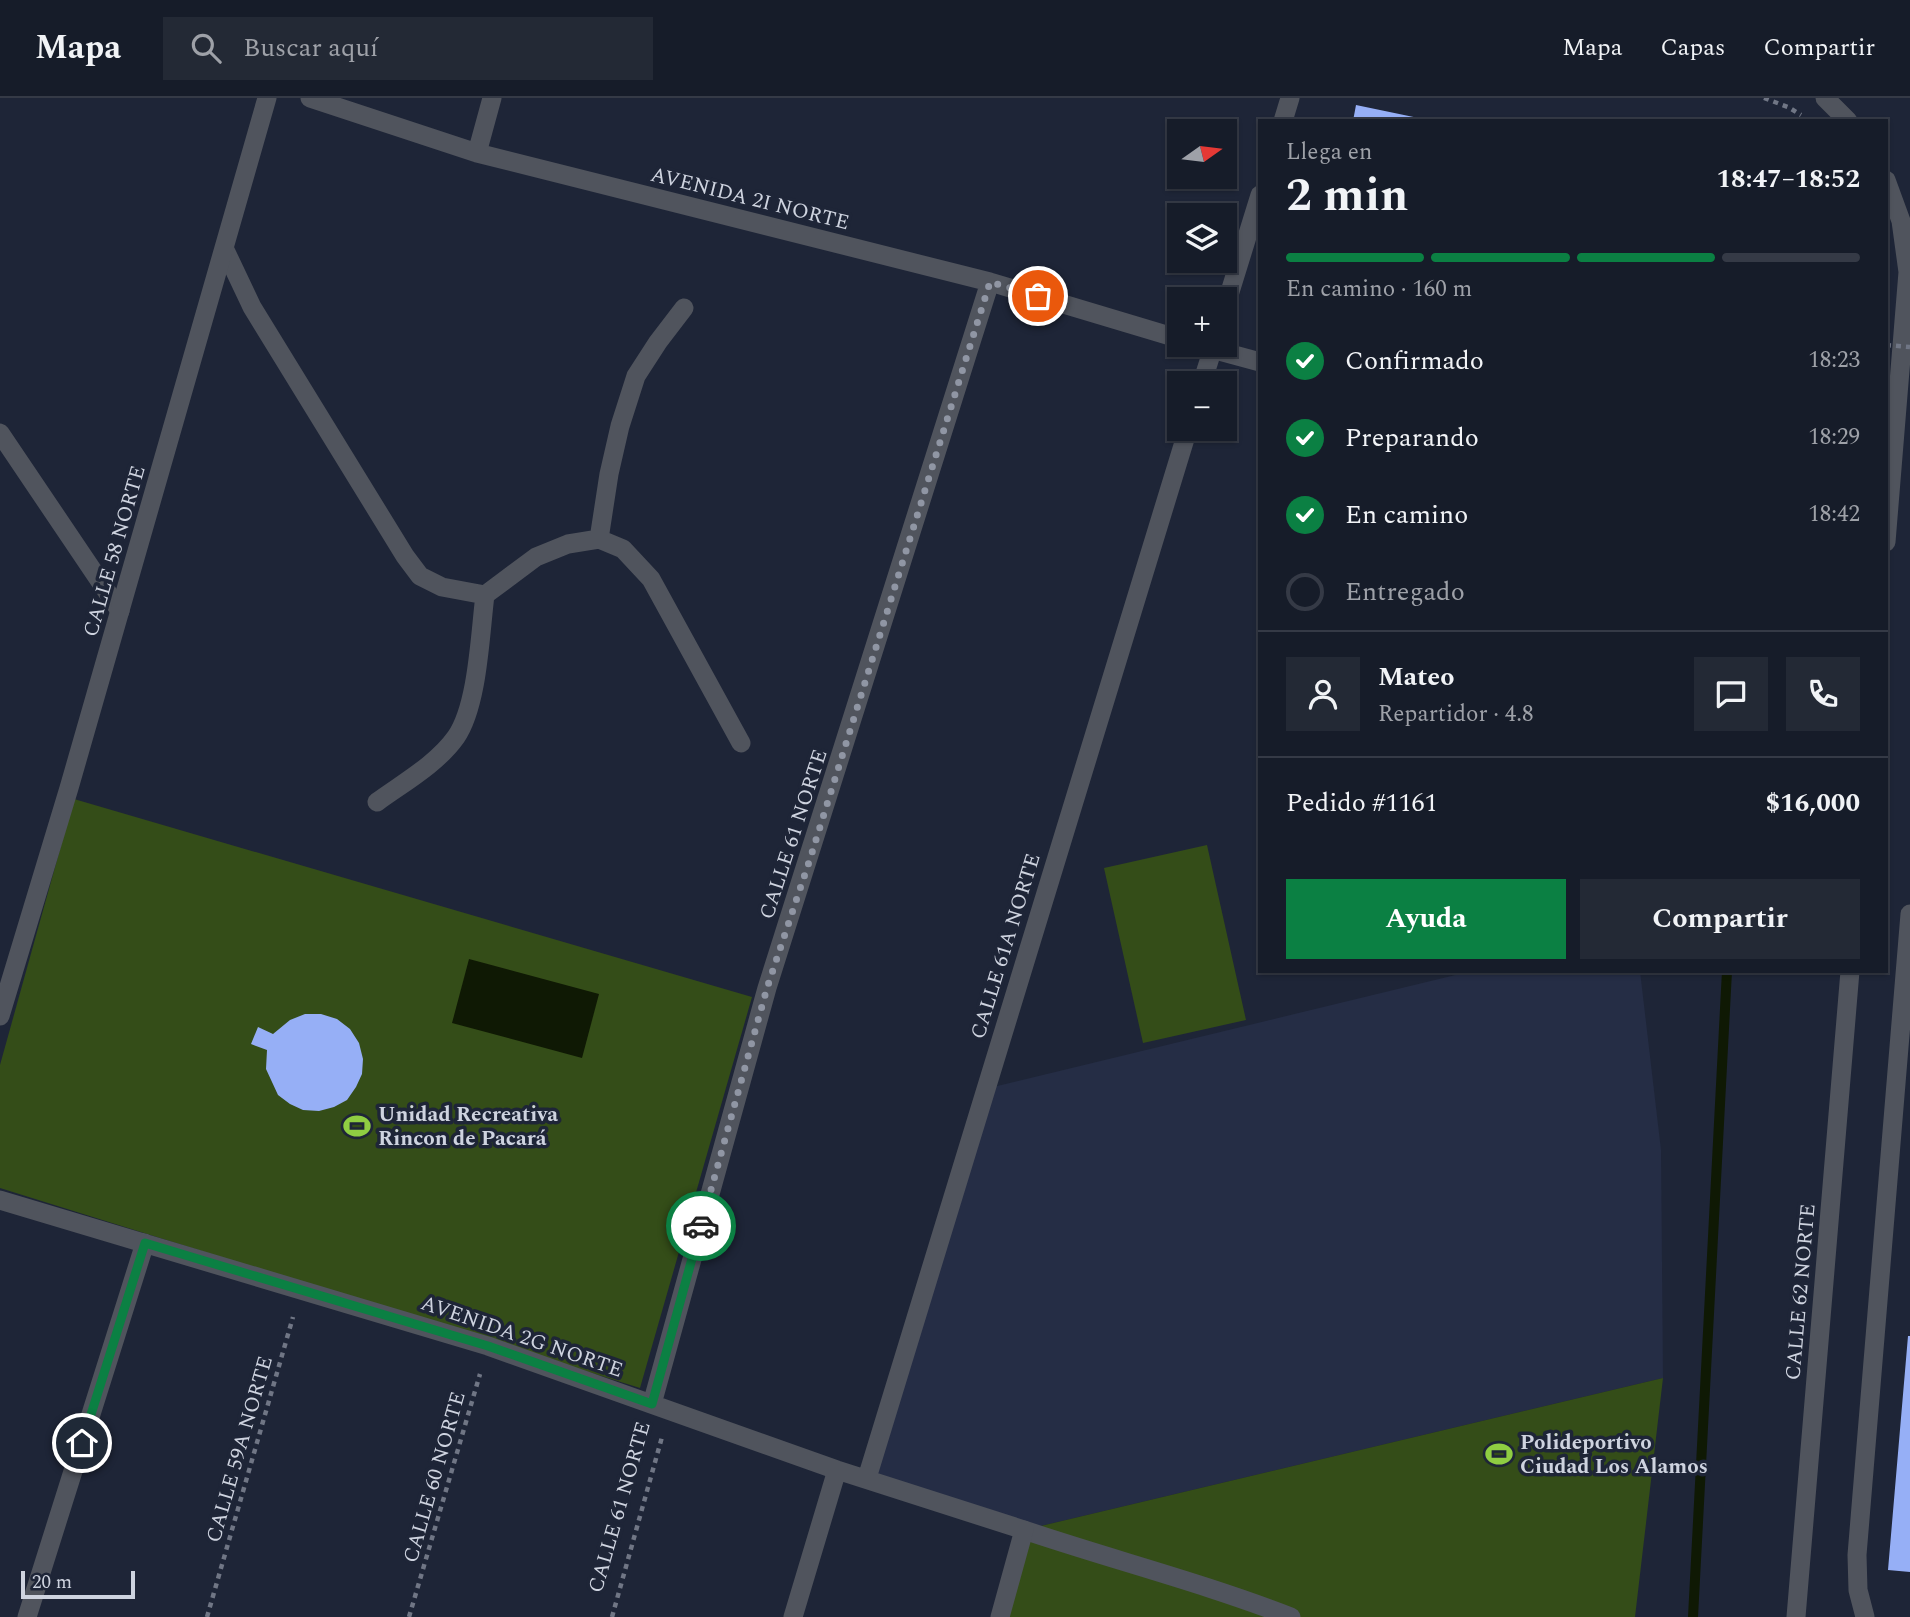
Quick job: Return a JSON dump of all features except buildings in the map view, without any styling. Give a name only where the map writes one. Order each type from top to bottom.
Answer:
[{"type":"street","name":"CALLE 58 NORTE","points":[[0,1016],[3,994],[120,611],[267,98]]},
{"type":"street","name":"AVENIDA 2I NORTE","points":[[310,98],[477,153],[990,282],[1167,335]]},
{"type":"street","points":[[477,153],[492,98]]},
{"type":"street","points":[[1284,119],[1290,98]]},
{"type":"street","points":[[1825,98],[1846,119]]},
{"type":"street","points":[[1888,185],[1901,221],[1908,272],[1888,517]]},
{"type":"street","points":[[1232,287],[1258,201]]},
{"type":"street","points":[[225,250],[252,307],[405,556],[420,576],[442,587],[485,595],[536,558],[568,544],[599,539],[623,549],[651,579],[741,743]]},
{"type":"street","name":"CALLE 61 NORTE","points":[[661,1407],[767,988],[810,859],[990,282]]},
{"type":"street","points":[[599,539],[609,474],[620,426],[636,376],[684,308]]},
{"type":"street","points":[[1237,355],[1258,361]]},
{"type":"street","points":[[0,433],[120,611]]},
{"type":"street","name":"CALLE 61A NORTE","points":[[867,1478],[1184,441]]},
{"type":"street","points":[[377,802],[431,762],[456,736],[472,697],[485,595]]},
{"type":"street","points":[[1865,1617],[1857,1590],[1857,1555],[1910,914]]},
{"type":"street","name":"CALLE 62 NORTE","points":[[1796,1617],[1850,973]]},
{"type":"street","name":"AVENIDA 2G NORTE","points":[[0,1200],[488,1346],[837,1469],[1115,1561],[1236,1596],[1291,1617]]},
{"type":"street","points":[[27,1617],[145,1243]]},
{"type":"street","points":[[793,1617],[837,1469]]},
{"type":"street","points":[[1000,1617],[1024,1531]]},
{"type":"path","points":[[1764,98],[1788,107],[1806,119]]},
{"type":"path","points":[[1888,345],[1910,347]]},
{"type":"path","name":"CALLE 59A NORTE","points":[[207,1617],[301,1290]]},
{"type":"path","name":"CALLE 60 NORTE","points":[[409,1617],[488,1346]]},
{"type":"path","name":"CALLE 61 NORTE","points":[[612,1617],[661,1407]]},
{"type":"shaded area","points":[[469,959],[599,994],[582,1058],[452,1023]]},
{"type":"shaded area","points":[[1464,973],[1640,973],[1661,1150],[1663,1378],[1024,1530],[867,1478],[985,1089]]},
{"type":"green space","name":"Unidad Recreativa Rincon de Pacará","points":[[74,799],[752,997],[640,1388],[0,1188],[0,1065]]},
{"type":"green space","points":[[1207,845],[1246,1020],[1143,1043],[1104,868]]},
{"type":"green space","name":"Polideportivo Ciudad Los Alamos","points":[[1663,1378],[1635,1617],[1000,1617],[1024,1530]]},
{"type":"waterway","points":[[1693,1617],[1727,973]]},
{"type":"way so far","points":[[701,1226],[767,988],[810,859],[990,282],[1038,296]]},
{"type":"place","name":"Unidad Recreativa Rincon de Pacará","points":[[357,1126]]},
{"type":"place","name":"Polideportivo Ciudad Los Alamos","points":[[1499,1454]]},
{"type":"route","points":[[82,1443],[145,1243],[488,1346],[652,1404],[701,1226]]}]
